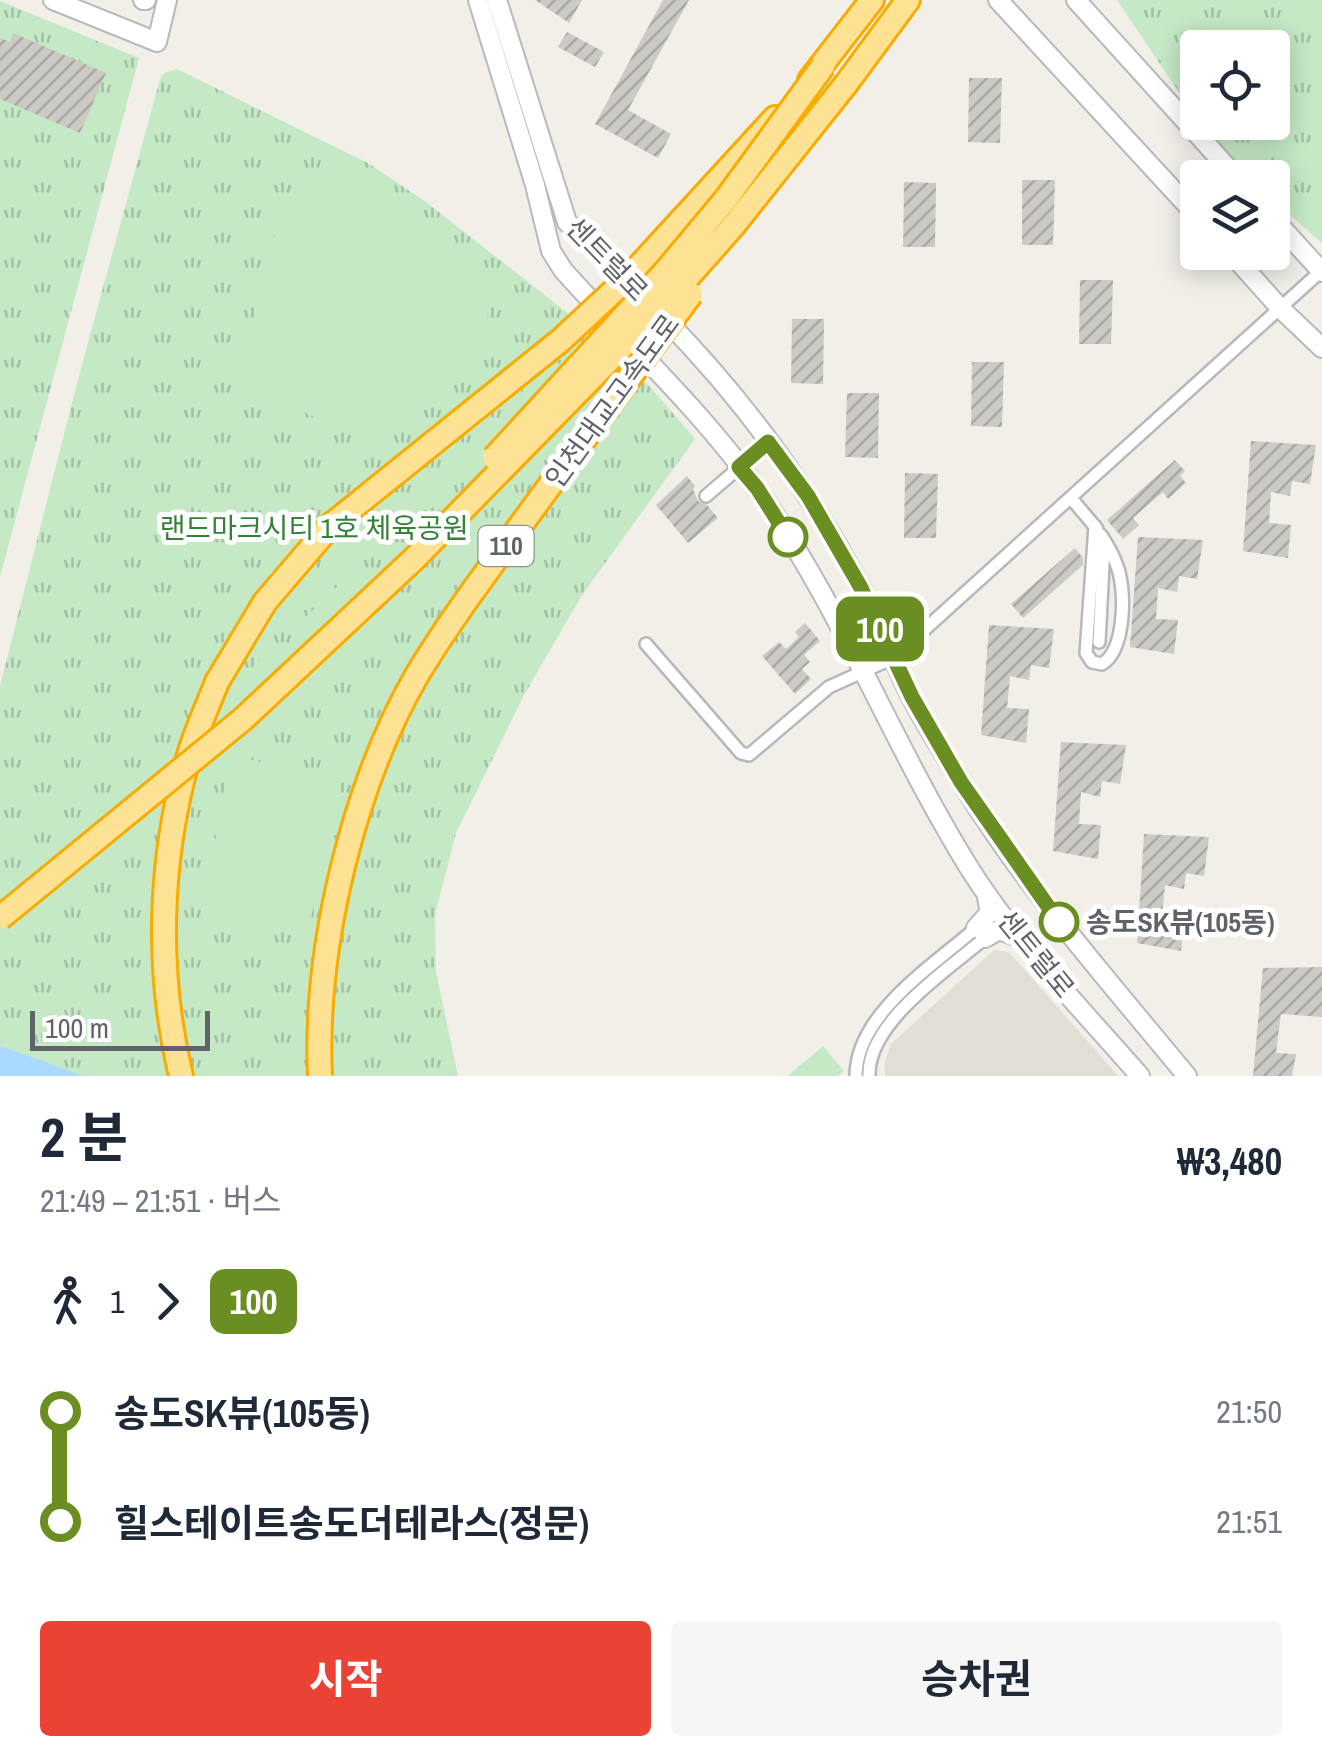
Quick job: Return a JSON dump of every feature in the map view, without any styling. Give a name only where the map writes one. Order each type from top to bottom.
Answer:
[{"type":"highway","name":"인천대교고속도로","points":[[0,904],[234,710],[406,550],[665,272],[726,200],[872,0]]},
{"type":"highway","name":"인천대교고속도로","points":[[320,1076],[322,994],[332,913],[352,836],[378,760],[416,677],[480,580],[908,0]]},
{"type":"highway","name":"인천대교고속도로","points":[[181,1076],[164,953],[170,837],[188,759],[217,682],[265,602],[330,526],[560,340],[632,274],[823,66]]},
{"type":"highway","name":"인천대교고속도로","points":[[0,918],[243,719],[415,558],[666,303],[846,84]]},
{"type":"main road","points":[[54,0],[157,42],[167,0]]},
{"type":"main road","name":"센트럴로","points":[[478,0],[552,250],[563,270],[660,371],[757,488],[827,598],[913,766],[984,888],[1018,936],[1140,1076]]},
{"type":"main road","name":"센트럴로","points":[[497,0],[566,222],[686,342],[808,496],[860,586],[893,658],[961,782],[1004,848],[1059,922],[1187,1076]]},
{"type":"main road","points":[[998,0],[1180,197]]},
{"type":"main road","points":[[1076,0],[1221,160]]},
{"type":"main road","points":[[1290,237],[1321,271]]},
{"type":"main road","points":[[1246,270],[1322,348]]},
{"type":"main road","points":[[980,933],[990,912],[984,888]]},
{"type":"main road","points":[[980,933],[999,930],[1018,936]]},
{"type":"street","points":[[646,644],[745,755],[754,752],[829,687],[893,658],[1321,271]]},
{"type":"street","points":[[706,496],[768,442]]},
{"type":"street","points":[[1070,498],[1098,531],[1114,557],[1120,578],[1121,607],[1115,648],[1110,659],[1102,664],[1092,662],[1086,653],[1098,531]]},
{"type":"street","points":[[1098,531],[1105,555],[1099,642]]},
{"type":"street","points":[[856,1076],[859,1050],[875,1020],[980,933]]},
{"type":"street","points":[[869,1076],[870,1055],[883,1029],[980,933]]},
{"type":"shaded area","points":[[994,950],[1009,952],[1118,1076],[885,1076],[891,1044]]},
{"type":"green space","points":[[1117,0],[1322,0],[1322,243],[1290,215],[1290,160],[1235,160],[1217,140],[1290,140],[1290,30],[1180,30],[1180,94]]},
{"type":"green space","points":[[0,1],[139,58],[0,577]]},
{"type":"green space","name":"랜드마크시티 1호 체육공원","points":[[177,69],[368,163],[426,202],[598,337],[653,390],[695,439],[582,595],[524,695],[456,833],[435,915],[436,972],[458,1076],[81,1076],[0,1046],[0,686],[160,79],[164,73]]},
{"type":"green space","points":[[325,175],[356,185],[410,229],[493,285],[488,317],[461,373],[417,413],[390,423],[359,426],[313,417],[280,398],[241,366],[285,195],[293,197],[304,183]]},
{"type":"green space","points":[[555,363],[578,373],[588,396],[578,419],[555,429],[532,419],[522,396],[532,373]]},
{"type":"green space","points":[[358,567],[399,609],[335,669],[295,627]]},
{"type":"green space","points":[[280,641],[320,684],[256,744],[216,701]]},
{"type":"green space","points":[[234,756],[341,780],[308,932],[200,908]]},
{"type":"green space","points":[[823,1046],[844,1071],[838,1076],[788,1076]]},
{"type":"water","points":[[0,1046],[12,1050],[84,1076],[0,1076]]},
{"type":"building","points":[[535,0],[582,0],[569,23]]},
{"type":"building","points":[[663,0],[689,0],[628,110],[671,134],[658,158],[595,124]]},
{"type":"building","points":[[567,32],[604,52],[595,67],[558,47]]},
{"type":"building","points":[[13,33],[106,73],[80,133],[0,99],[0,38],[10,42]]},
{"type":"building","points":[[969,78],[1002,78],[1000,143],[968,142]]},
{"type":"building","points":[[1022,180],[1055,180],[1053,245],[1022,245]]},
{"type":"building","points":[[904,182],[936,183],[935,247],[903,247]]},
{"type":"building","points":[[1080,280],[1113,280],[1111,344],[1079,344]]},
{"type":"building","points":[[792,319],[824,319],[823,384],[791,383]]},
{"type":"building","points":[[972,362],[1004,362],[1002,427],[971,426]]},
{"type":"building","points":[[847,393],[879,393],[878,458],[845,457]]},
{"type":"building","points":[[1251,441],[1316,445],[1310,484],[1292,481],[1290,496],[1271,492],[1269,523],[1291,525],[1288,558],[1243,551]]},
{"type":"building","points":[[1175,460],[1185,471],[1180,476],[1186,483],[1168,499],[1163,492],[1133,518],[1139,525],[1123,539],[1107,520]]},
{"type":"building","points":[[905,473],[938,474],[936,538],[904,538]]},
{"type":"building","points":[[687,476],[695,486],[698,501],[718,518],[688,543],[656,505]]},
{"type":"building","points":[[1138,537],[1203,540],[1197,579],[1179,576],[1177,592],[1158,588],[1156,619],[1178,620],[1174,654],[1130,647]]},
{"type":"building","points":[[1075,548],[1083,565],[1023,618],[1011,604]]},
{"type":"building","points":[[805,623],[820,641],[804,655],[810,662],[802,669],[811,679],[795,694],[762,656],[779,642],[786,649],[799,637],[795,632]]},
{"type":"building","points":[[989,625],[1054,629],[1049,668],[1031,665],[1029,680],[1010,676],[1007,708],[1029,709],[1026,743],[981,735]]},
{"type":"building","points":[[1061,742],[1126,745],[1120,784],[1102,781],[1100,797],[1081,792],[1079,824],[1101,825],[1098,859],[1053,851]]},
{"type":"building","points":[[1144,834],[1209,837],[1204,876],[1186,873],[1184,889],[1165,885],[1162,916],[1184,917],[1181,951],[1137,943]]},
{"type":"building","points":[[1322,967],[1322,1017],[1281,1014],[1276,1053],[1296,1054],[1292,1076],[1253,1076],[1263,968]]},
{"type":"bus line","name":"100","points":[[788,537],[739,467],[768,442],[808,496],[860,586],[912,697],[961,782],[1059,922]]},
{"type":"place","name":"송도SK뷰(105동)","points":[[1059,922]]}]
